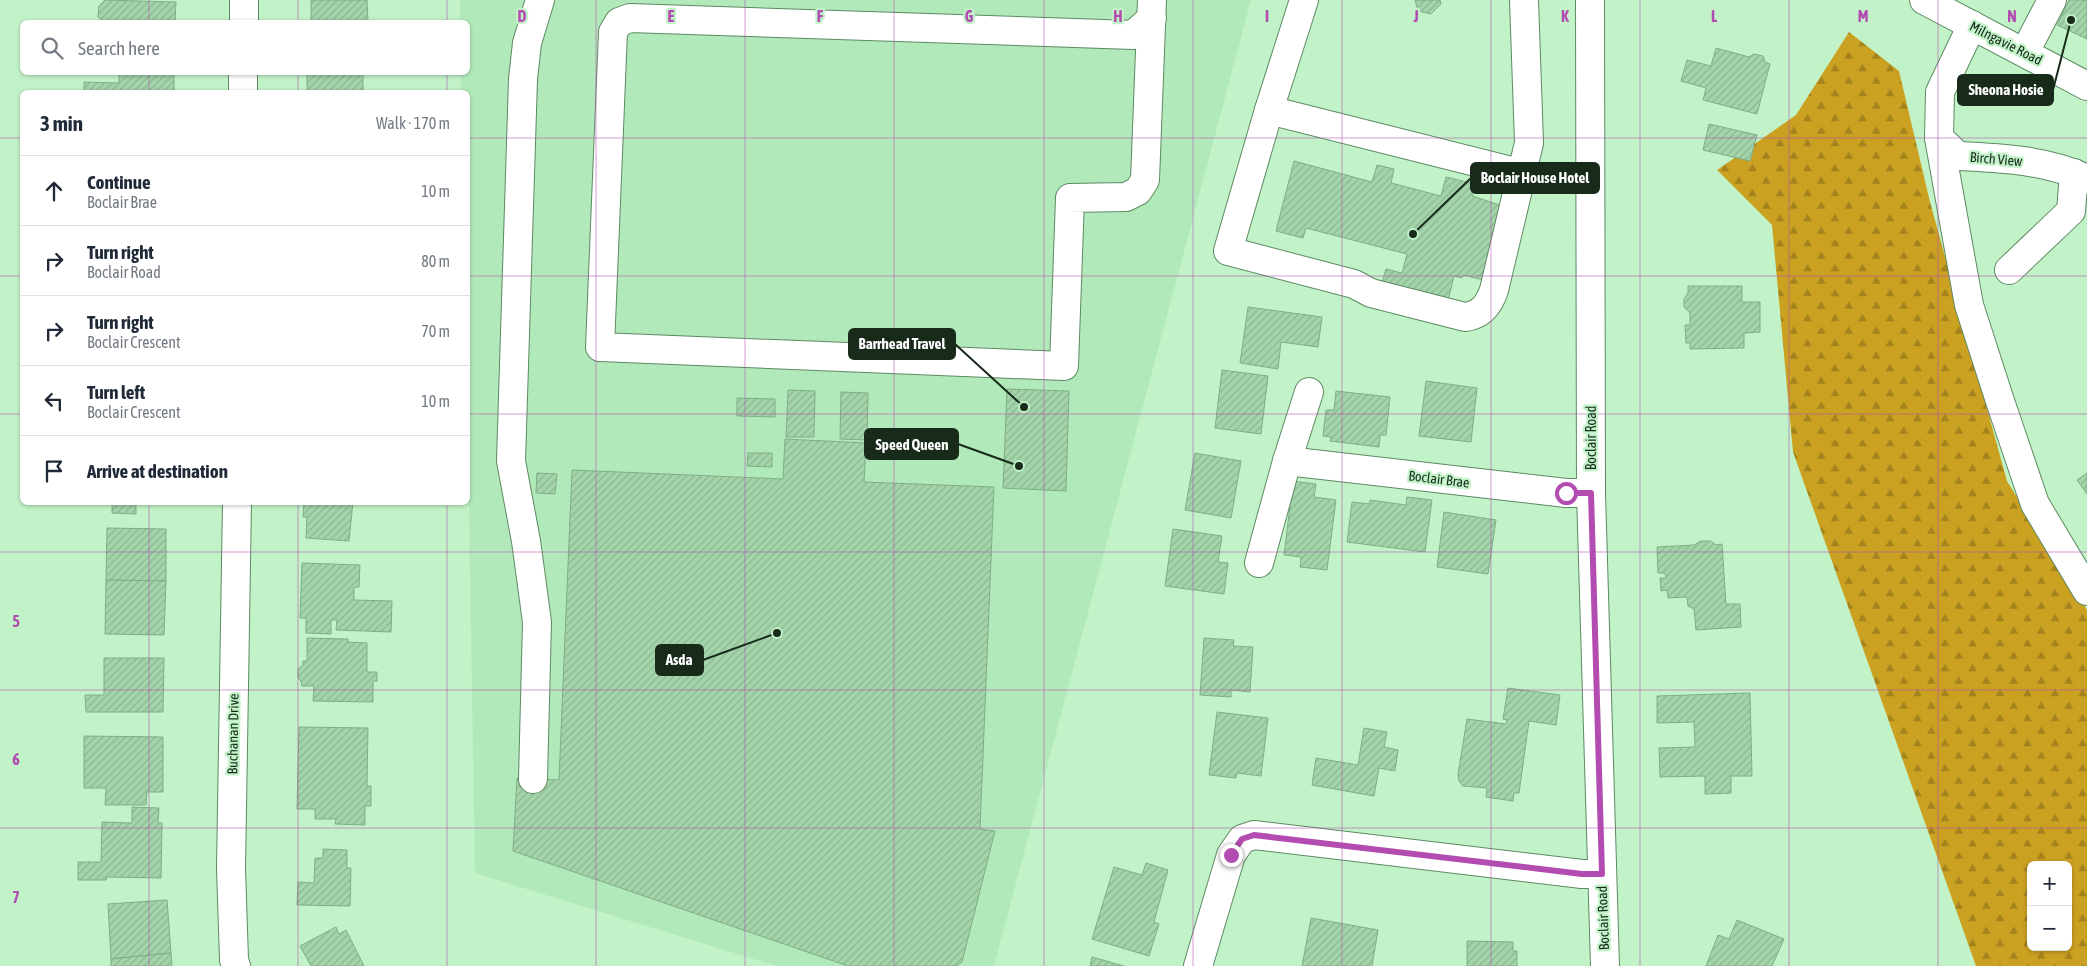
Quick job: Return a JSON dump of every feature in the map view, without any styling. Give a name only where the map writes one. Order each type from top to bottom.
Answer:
[{"type":"street","points":[[244,0],[244,20]]},
{"type":"street","points":[[533,779],[537,622],[526,541],[511,460],[523,79],[527,43],[540,0]]},
{"type":"street","points":[[1304,0],[1269,110],[1228,251],[1354,284],[1371,294],[1465,317],[1474,316],[1484,309],[1490,301],[1523,174],[1529,143],[1524,0]]},
{"type":"street","name":"Boclair Road","points":[[1590,0],[1591,493],[1605,966]]},
{"type":"street","name":"Milngavie Road","points":[[1924,0],[2087,86]]},
{"type":"street","points":[[2025,52],[2052,0]]},
{"type":"street","points":[[1152,9],[1145,180],[1138,191],[1126,197],[1070,198],[1064,366],[600,347],[613,32],[619,22],[630,18],[1133,35],[1152,9]]},
{"type":"street","points":[[1972,25],[1940,92],[1939,138],[1970,305],[2035,504],[2087,591]]},
{"type":"street","points":[[243,75],[243,90]]},
{"type":"street","points":[[1269,110],[1523,174]]},
{"type":"street","name":"Birch View","points":[[1939,138],[1958,156],[2017,159],[2081,176]]},
{"type":"street","points":[[2009,270],[2071,212],[2081,176]]},
{"type":"street","points":[[1260,563],[1286,461],[1309,392]]},
{"type":"street","name":"Boclair Brae","points":[[1286,461],[1566,493],[1591,493]]},
{"type":"street","name":"Buchanan Drive","points":[[236,966],[234,960],[232,869],[237,505]]},
{"type":"street","points":[[1198,966],[1231,855],[1242,839],[1254,835],[1582,874],[1602,874]]},
{"type":"shaded area","points":[[460,0],[1251,0],[994,966],[776,966],[475,873],[469,505],[470,90],[461,90],[461,75],[470,75],[470,20],[460,20]]},
{"type":"green space","points":[[1849,32],[1899,71],[1930,202],[2007,481],[2087,610],[2087,966],[1976,966],[1793,452],[1772,225],[1717,170],[1796,115]]},
{"type":"building","points":[[105,0],[176,2],[175,20],[103,20],[98,17],[99,6]]},
{"type":"building","points":[[311,0],[367,0],[368,20],[311,20]]},
{"type":"building","points":[[1415,0],[1440,0],[1441,4],[1431,14],[1418,11]]},
{"type":"building","points":[[2069,0],[2087,0],[2087,39],[2057,25]]},
{"type":"building","points":[[1716,48],[1749,57],[1754,54],[1763,56],[1765,62],[1770,64],[1757,114],[1703,100],[1706,88],[1681,81],[1687,60],[1711,66]]},
{"type":"building","points":[[119,75],[174,75],[174,90],[84,90],[84,82],[119,83]]},
{"type":"building","points":[[307,75],[363,75],[363,90],[307,90]]},
{"type":"building","points":[[1709,124],[1757,135],[1750,161],[1703,150]]},
{"type":"building","points":[[1294,161],[1372,182],[1377,165],[1394,169],[1391,183],[1441,196],[1446,177],[1475,184],[1472,196],[1506,207],[1487,281],[1463,275],[1462,278],[1454,276],[1447,305],[1381,286],[1386,269],[1402,273],[1407,254],[1306,228],[1303,238],[1276,231]]},
{"type":"building","points":[[1688,286],[1742,286],[1742,302],[1760,302],[1760,332],[1744,333],[1744,348],[1690,349],[1690,343],[1686,343],[1685,325],[1690,325],[1690,313],[1684,307]]},
{"type":"building","points":[[1248,307],[1322,317],[1318,347],[1281,342],[1278,369],[1240,363]]},
{"type":"building","points":[[1222,370],[1268,376],[1261,434],[1215,428]]},
{"type":"building","points":[[1426,381],[1477,388],[1471,442],[1419,436]]},
{"type":"building","points":[[1007,389],[1069,391],[1066,491],[1003,488]]},
{"type":"building","points":[[788,390],[815,391],[814,437],[786,437]]},
{"type":"building","points":[[1336,391],[1390,397],[1386,435],[1380,435],[1379,447],[1330,441],[1331,437],[1323,436],[1326,410],[1334,410]]},
{"type":"building","points":[[841,392],[868,393],[867,440],[840,439]]},
{"type":"building","points":[[737,398],[775,399],[775,417],[737,416]]},
{"type":"building","points":[[785,439],[866,443],[864,482],[994,487],[980,829],[995,831],[962,962],[956,966],[848,966],[513,851],[517,778],[559,780],[572,470],[783,479]]},
{"type":"building","points":[[748,453],[772,453],[772,467],[747,466]]},
{"type":"building","points":[[1195,453],[1241,461],[1231,518],[1185,510]]},
{"type":"building","points":[[537,473],[557,474],[555,494],[536,493]]},
{"type":"building","points":[[2087,473],[2087,494],[2077,480]]},
{"type":"building","points":[[1293,481],[1316,484],[1314,497],[1336,500],[1327,570],[1300,567],[1301,557],[1284,555]]},
{"type":"building","points":[[1407,497],[1432,500],[1425,552],[1347,542],[1352,502],[1369,504],[1370,500],[1406,505]]},
{"type":"building","points":[[112,505],[136,505],[136,514],[112,513]]},
{"type":"building","points":[[304,505],[353,505],[349,541],[306,538],[307,517],[303,517]]},
{"type":"building","points":[[1444,512],[1496,520],[1488,574],[1437,567]]},
{"type":"building","points":[[107,528],[166,529],[166,581],[106,580]]},
{"type":"building","points":[[1173,529],[1222,536],[1218,562],[1228,563],[1224,594],[1165,586]]},
{"type":"building","points":[[1701,541],[1711,541],[1716,545],[1722,544],[1726,604],[1740,604],[1741,627],[1696,630],[1694,609],[1688,606],[1687,597],[1668,598],[1667,590],[1661,591],[1660,578],[1666,578],[1665,573],[1658,573],[1657,547],[1694,545]]},
{"type":"building","points":[[302,563],[360,565],[359,587],[354,587],[354,600],[392,601],[391,632],[336,630],[337,620],[331,620],[331,634],[306,633],[306,618],[300,618]]},
{"type":"building","points":[[106,580],[166,581],[164,635],[105,634]]},
{"type":"building","points":[[307,638],[348,639],[348,642],[367,643],[367,672],[377,672],[377,681],[373,681],[373,702],[313,701],[314,686],[302,686],[298,678],[298,669],[303,665],[303,661],[307,661]]},
{"type":"building","points":[[1204,638],[1234,640],[1233,646],[1253,647],[1250,692],[1231,690],[1231,697],[1200,695]]},
{"type":"building","points":[[104,658],[164,658],[163,712],[86,712],[85,695],[104,695]]},
{"type":"building","points":[[1508,688],[1560,695],[1556,725],[1529,721],[1519,793],[1514,793],[1513,801],[1486,797],[1487,788],[1463,786],[1459,781],[1458,774],[1467,719],[1506,724],[1507,720],[1503,719]]},
{"type":"building","points":[[1750,693],[1752,776],[1731,776],[1731,793],[1705,794],[1705,776],[1660,777],[1659,748],[1695,747],[1694,722],[1657,723],[1657,696]]},
{"type":"building","points":[[1217,712],[1268,718],[1261,776],[1237,773],[1236,778],[1209,775]]},
{"type":"building","points":[[299,727],[368,728],[367,786],[371,786],[371,806],[365,806],[365,825],[335,824],[336,819],[315,819],[315,809],[297,809]]},
{"type":"building","points":[[1364,728],[1387,732],[1384,747],[1398,750],[1395,771],[1379,768],[1374,796],[1312,785],[1316,758],[1358,765]]},
{"type":"building","points":[[84,736],[163,737],[163,792],[147,792],[146,805],[105,805],[106,788],[84,788]]},
{"type":"building","points":[[132,807],[159,808],[158,823],[162,823],[161,878],[107,877],[106,880],[78,880],[78,862],[101,862],[102,822],[132,823]]},
{"type":"building","points":[[323,849],[347,850],[347,868],[351,868],[350,906],[297,905],[298,882],[314,883],[315,858],[323,858]]},
{"type":"building","points":[[1146,863],[1168,870],[1154,922],[1159,924],[1149,956],[1092,939],[1114,867],[1142,875]]},
{"type":"building","points":[[167,900],[171,953],[111,959],[108,904]]},
{"type":"building","points":[[1311,918],[1378,930],[1372,966],[1302,966]]},
{"type":"building","points":[[1737,920],[1784,939],[1772,966],[1706,966],[1718,935],[1729,939]]},
{"type":"building","points":[[336,927],[339,934],[346,930],[364,966],[311,966],[300,946]]},
{"type":"building","points":[[1467,941],[1513,942],[1513,951],[1517,951],[1517,966],[1467,966]]},
{"type":"building","points":[[171,953],[172,966],[111,966],[111,959]]},
{"type":"building","points":[[1092,957],[1124,966],[1090,966]]},
{"type":"place","name":"Sheona Hosie","points":[[2071,20]]},
{"type":"place","name":"Boclair House Hotel","points":[[1413,234]]},
{"type":"place","name":"Barrhead Travel","points":[[1024,407]]},
{"type":"place","name":"Speed Queen","points":[[1019,466]]},
{"type":"place","name":"Asda","points":[[777,633]]},
{"type":"route","points":[[1231,855],[1242,839],[1254,835],[1301,839],[1582,874],[1602,874],[1591,493],[1566,493]]}]
